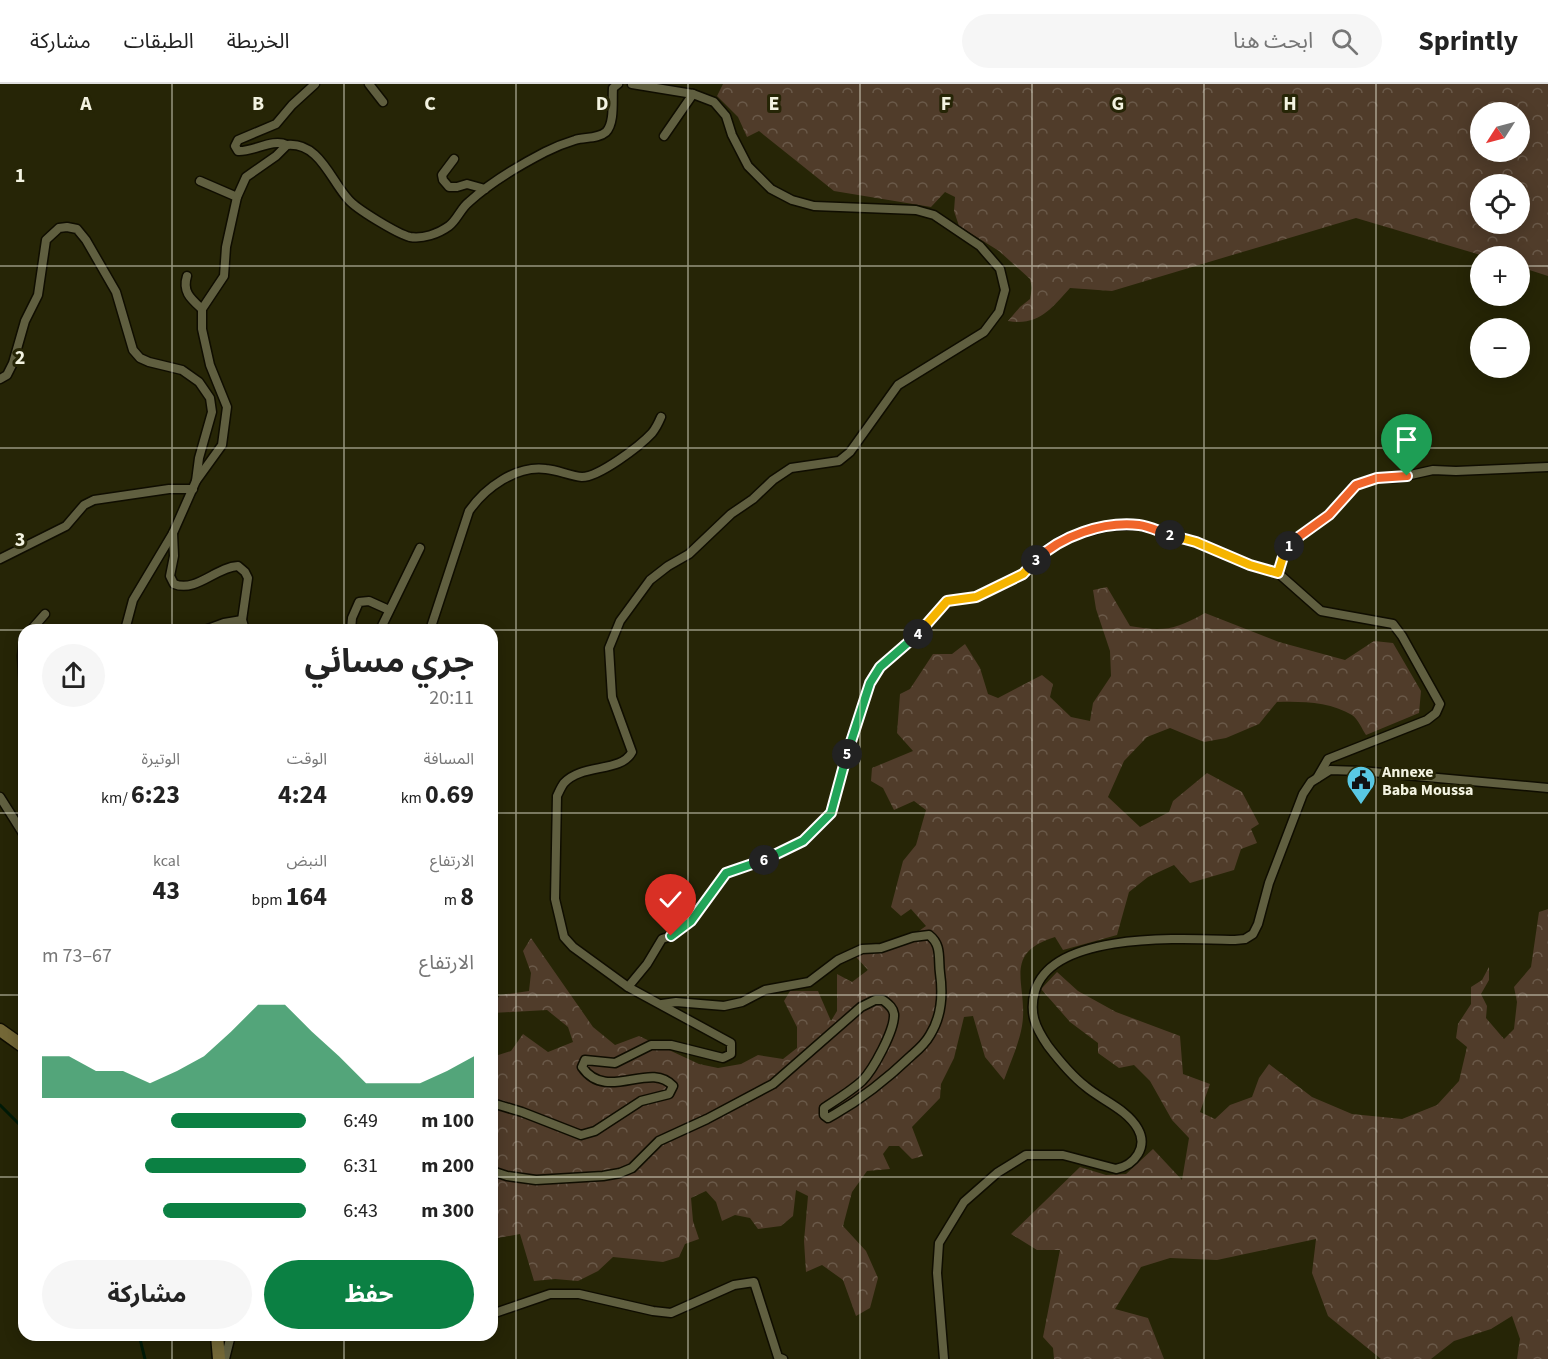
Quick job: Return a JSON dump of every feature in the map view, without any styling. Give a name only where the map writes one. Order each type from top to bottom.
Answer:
[{"type":"street","points":[[315,84],[292,105],[276,124],[238,140],[235,146],[238,151],[280,142],[307,147],[318,157],[348,200],[357,208],[408,236],[422,238],[450,226],[467,203],[513,169],[555,147],[576,139],[599,136],[606,132],[611,123],[612,85]]},
{"type":"street","points":[[369,84],[383,102]]},
{"type":"street","points":[[498,1105],[581,1135],[595,1131],[641,1101],[669,1094],[673,1086],[668,1080],[649,1077],[618,1083],[601,1081],[587,1075],[582,1067],[585,1060],[615,1063],[651,1045],[670,1045],[723,1058],[731,1054],[731,1043],[628,987],[573,947],[564,937],[555,899],[557,796],[564,783],[577,774],[600,766],[620,764],[628,759],[632,752],[612,697],[609,648],[620,621],[650,580],[689,554],[730,514],[753,499],[773,480],[791,468],[839,461],[849,452],[898,385],[984,332],[999,312],[1005,290],[1000,269],[980,246],[934,214],[916,210],[814,206],[792,200],[771,189],[748,166],[732,135],[726,116],[714,102],[693,94],[632,84]]},
{"type":"street","points":[[664,136],[693,94]]},
{"type":"street","points":[[127,624],[133,600],[173,533],[194,485],[222,445],[227,407],[210,365],[202,329],[202,309],[224,276],[226,247],[237,197],[246,177],[276,156],[287,145]]},
{"type":"street","points":[[454,159],[442,175],[442,180],[449,187],[467,184],[485,189]]},
{"type":"street","points":[[200,181],[237,197]]},
{"type":"street","points":[[0,379],[7,375],[13,363],[26,321],[38,294],[46,240],[59,228],[67,227],[76,230],[86,240],[116,292],[133,350],[140,358],[149,362],[182,370],[199,382],[210,398],[212,412],[194,485]]},
{"type":"street","points":[[187,276],[186,292],[202,309]]},
{"type":"street","points":[[432,624],[469,511],[479,497],[519,472],[544,468],[583,477],[594,474],[650,435],[657,427],[661,417]]},
{"type":"street","points":[[1278,573],[1285,550],[1297,538],[1329,515],[1356,485],[1377,478],[1397,478],[1433,470],[1504,470],[1548,467]]},
{"type":"street","points":[[0,559],[66,526],[84,505],[94,500],[194,485]]},
{"type":"street","points":[[628,987],[647,964],[662,939],[671,936],[691,921],[726,873],[771,858],[803,841],[831,813],[849,746],[870,683],[880,667],[923,629],[947,601],[976,597],[1023,574],[1048,549],[1066,538],[1108,526],[1139,525],[1196,542],[1250,565],[1278,573],[1321,611],[1393,624],[1440,704],[1436,713],[1427,720],[1328,759],[1317,778]]},
{"type":"street","points":[[173,533],[174,556],[170,576],[174,584],[194,585],[227,567],[238,566],[246,572],[248,578],[243,624]]},
{"type":"street","points":[[383,624],[420,548]]},
{"type":"street","points":[[353,624],[359,602],[369,601],[389,610]]},
{"type":"street","points":[[36,624],[45,614]]},
{"type":"street","points":[[221,624],[242,620]]},
{"type":"street","points":[[945,1359],[937,1273],[939,1243],[964,1202],[997,1173],[1026,1155],[1063,1155],[1116,1169],[1132,1162],[1141,1147],[1139,1130],[1134,1123],[1107,1100],[1085,1087],[1048,1046],[1034,1021],[1032,1005],[1037,986],[1045,973],[1058,963],[1098,945],[1125,941],[1235,940],[1245,939],[1253,934],[1269,883],[1303,794],[1311,782],[1330,770],[1548,789]]},
{"type":"street","points":[[0,797],[18,826]]},
{"type":"street","points":[[498,1173],[536,1180],[603,1176],[632,1168],[659,1141],[773,1084],[861,1007],[875,1000],[883,1000],[891,1006],[894,1015],[888,1037],[875,1064],[863,1080],[824,1108],[824,1115],[828,1118],[891,1075],[924,1046],[932,1033],[942,1000],[939,946],[929,935],[881,948],[862,949],[838,960],[809,982],[765,990],[741,1002],[724,1006],[676,1002],[660,1004]]},
{"type":"street","points":[[0,1030],[18,1043]]},
{"type":"street","points":[[498,1312],[550,1294],[579,1294],[671,1313],[734,1285],[754,1282],[778,1357],[783,1359]]},
{"type":"street","points":[[218,1341],[219,1359]]},
{"type":"street","points":[[225,1359],[230,1341]]},
{"type":"green space","points":[[723,84],[1548,84],[1548,276],[1530,270],[1530,246],[1470,246],[1470,252],[1356,218],[1112,291],[1070,288],[1044,314],[1028,321],[1008,321],[1030,299],[1032,288],[1030,279],[999,251],[959,226],[954,211],[955,197],[945,192],[931,207],[834,191],[759,131],[747,137],[738,117],[717,96]]},
{"type":"green space","points":[[1107,587],[1130,626],[1151,629],[1169,628],[1205,613],[1279,642],[1345,660],[1374,641],[1393,643],[1421,691],[1419,713],[1366,735],[1354,717],[1335,707],[1306,702],[1277,702],[1259,724],[1226,738],[1204,742],[1170,728],[1147,737],[1124,761],[1108,797],[1140,827],[1169,812],[1173,801],[1207,773],[1242,792],[1259,824],[1251,829],[1257,843],[1241,849],[1234,870],[1190,883],[1174,865],[1148,877],[1129,892],[1117,935],[1063,950],[1055,937],[1038,944],[1028,952],[1022,962],[1020,972],[1022,1026],[1017,1047],[1004,1080],[985,1057],[973,1016],[964,1017],[954,1058],[941,1084],[940,1098],[912,1127],[923,1156],[912,1159],[899,1146],[889,1146],[883,1154],[890,1169],[867,1171],[852,1192],[843,1226],[866,1251],[878,1278],[870,1308],[856,1316],[843,1280],[822,1265],[806,1272],[804,1241],[808,1196],[796,1190],[793,1216],[781,1226],[758,1229],[750,1218],[735,1215],[722,1221],[716,1202],[706,1191],[691,1198],[693,1221],[699,1239],[685,1244],[679,1257],[663,1262],[613,1257],[598,1271],[578,1281],[555,1279],[534,1281],[520,1234],[498,1238],[498,1055],[511,1051],[523,1034],[548,1052],[573,1042],[568,1027],[547,1010],[498,1013],[500,995],[529,991],[531,973],[523,951],[531,938],[593,1027],[615,1045],[639,1036],[699,1064],[718,1068],[741,1064],[758,1055],[783,1059],[797,1048],[797,1027],[784,1001],[790,991],[818,991],[831,1021],[837,1011],[837,974],[852,982],[868,970],[856,957],[879,943],[899,945],[926,926],[911,909],[901,916],[891,907],[903,861],[916,845],[926,810],[914,801],[894,810],[883,788],[871,781],[872,768],[913,751],[897,733],[900,694],[910,689],[933,654],[952,654],[965,644],[980,668],[988,694],[998,698],[1042,675],[1053,684],[1050,697],[1071,717],[1090,721],[1093,703],[1111,676],[1110,651],[1096,609],[1093,590]]},
{"type":"green space","points":[[1548,909],[1548,1359],[1517,1359],[1520,1339],[1512,1316],[1491,1329],[1454,1341],[1431,1359],[1381,1359],[1328,1316],[1312,1273],[1316,1239],[1217,1260],[1170,1258],[1141,1267],[1115,1309],[1148,1318],[1164,1359],[1054,1359],[1053,1348],[1043,1337],[1060,1250],[1037,1250],[1011,1234],[1080,1167],[1106,1175],[1126,1174],[1153,1149],[1182,1180],[1189,1138],[1172,1120],[1150,1081],[1134,1065],[1119,1068],[1098,1053],[1098,1043],[1070,1022],[1041,989],[1057,972],[1078,991],[1116,1012],[1180,1036],[1183,1074],[1210,1084],[1200,1112],[1215,1119],[1230,1105],[1252,1097],[1259,1078],[1269,1064],[1312,1097],[1352,1114],[1402,1119],[1437,1105],[1459,1081],[1467,1047],[1456,1038],[1458,1024],[1471,1004],[1471,987],[1482,980],[1489,967],[1489,980],[1481,994],[1487,1006],[1486,1018],[1504,1039],[1514,1029],[1517,1002],[1514,987],[1531,967],[1539,912]]},
{"type":"waterway","points":[[0,1105],[18,1123]]},
{"type":"waterway","points":[[140,1341],[145,1359]]},
{"type":"place","name":"Annexe Baba Moussa","points":[[1361,806]]},
{"type":"route","points":[[671,936],[691,921],[726,873],[771,858],[803,841],[831,813],[849,746],[870,683],[880,667],[923,629],[947,601],[976,597],[1023,574],[1048,549],[1066,538],[1108,526],[1139,525],[1196,542],[1250,565],[1278,573],[1285,550],[1297,538],[1329,515],[1356,485],[1377,478],[1407,476]]}]
